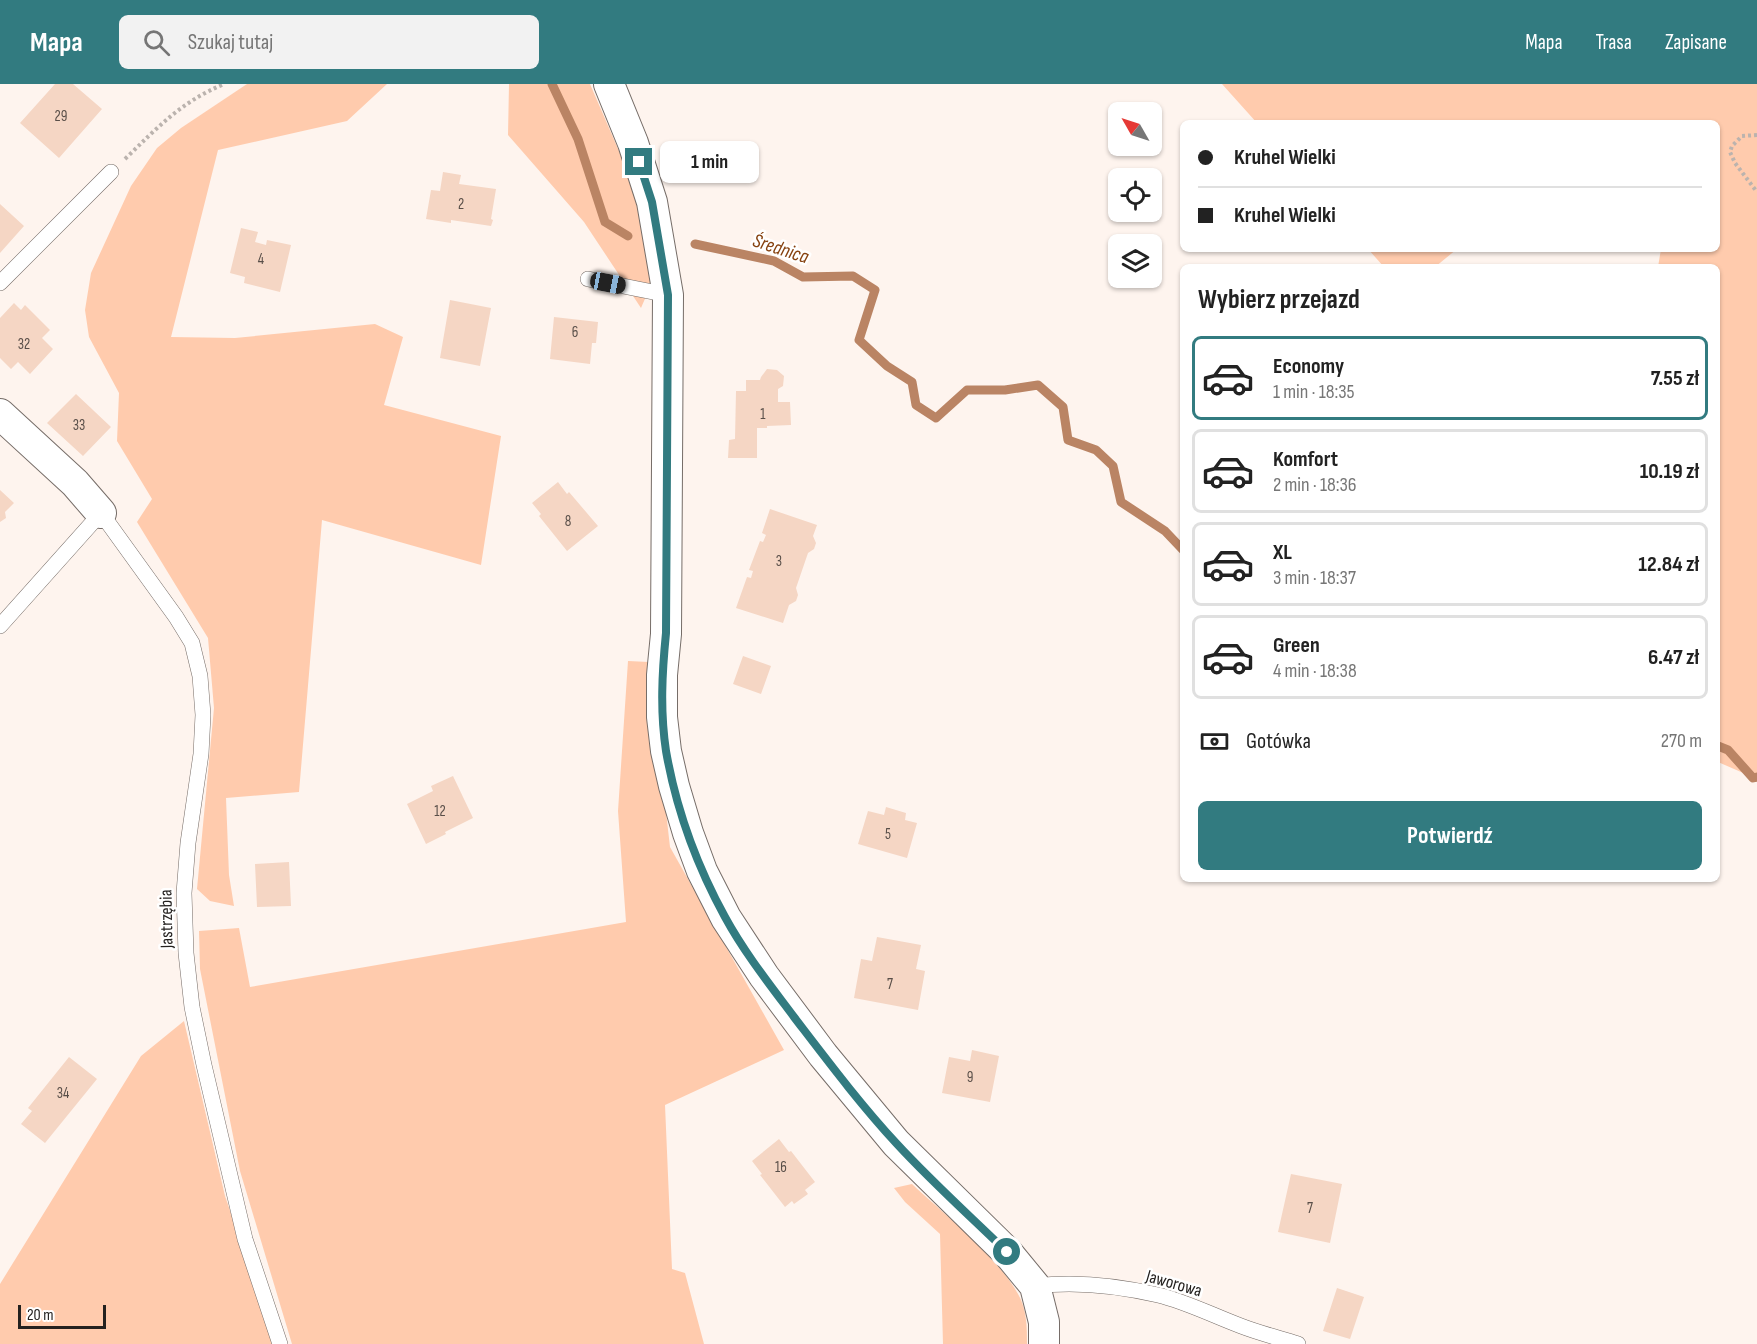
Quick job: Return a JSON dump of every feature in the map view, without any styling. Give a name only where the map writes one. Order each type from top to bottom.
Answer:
[{"type":"street","points":[[609,84],[633,143],[652,202],[668,295],[666,622],[662,717],[666,751],[674,786],[702,871],[726,918],[764,976],[823,1055],[896,1143],[1007,1252],[1035,1286],[1044,1322],[1044,1344]]},
{"type":"street","points":[[0,414],[75,483],[101,513]]},
{"type":"lane","points":[[0,283],[111,172]]},
{"type":"lane","points":[[588,279],[668,295]]},
{"type":"lane","points":[[0,626],[101,513]]},
{"type":"lane","name":"Jastrzębia","points":[[101,513],[176,617],[192,644],[200,676],[203,715],[201,754],[188,843],[184,893],[186,953],[192,1007],[245,1239],[280,1344]]},
{"type":"lane","name":"Jaworowa","points":[[1035,1286],[1063,1283],[1158,1295],[1243,1327],[1298,1344]]},
{"type":"path","points":[[111,172],[170,115],[199,94],[224,84]]},
{"type":"path","points":[[1757,135],[1742,136],[1732,146],[1730,152],[1735,163],[1757,192]]},
{"type":"shaded area","points":[[247,84],[387,84],[347,121],[218,150],[171,337],[235,338],[375,324],[403,337],[384,405],[501,436],[481,565],[322,520],[299,792],[226,798],[229,875],[234,906],[210,901],[197,889],[214,708],[208,638],[137,522],[152,499],[117,441],[119,393],[89,337],[85,310],[91,273],[131,186],[157,148],[181,128]]},
{"type":"shaded area","points":[[509,84],[590,84],[644,209],[656,273],[641,308],[584,222],[508,135]]},
{"type":"shaded area","points":[[1222,84],[1757,84],[1757,779],[1720,763],[1720,264],[1658,264],[1660,252],[1720,252],[1720,120],[1254,120]]},
{"type":"shaded area","points":[[1371,252],[1453,252],[1439,264],[1381,264]]},
{"type":"shaded area","points":[[628,661],[649,662],[670,847],[784,1050],[665,1105],[672,1269],[685,1273],[704,1344],[292,1344],[240,1171],[200,969],[199,931],[239,928],[250,987],[626,922],[618,811]]},
{"type":"shaded area","points":[[184,1021],[225,1196],[276,1344],[0,1344],[0,1284],[141,1056]]},
{"type":"shaded area","points":[[912,1184],[984,1250],[1009,1280],[1025,1312],[1027,1344],[943,1344],[940,1234],[905,1202],[894,1188]]},
{"type":"building","points":[[55,84],[73,84],[102,109],[59,158],[20,123]]},
{"type":"building","points":[[443,172],[461,175],[459,184],[496,189],[491,226],[426,219],[431,190],[440,191]]},
{"type":"building","points":[[0,204],[24,226],[0,253]]},
{"type":"building","points":[[241,228],[258,232],[255,242],[266,245],[267,240],[291,245],[280,292],[244,283],[245,277],[230,273]]},
{"type":"building","points":[[450,300],[491,308],[480,366],[440,358]]},
{"type":"building","points":[[14,303],[21,310],[25,305],[50,330],[42,338],[53,349],[30,374],[18,362],[11,369],[0,358],[0,318]]},
{"type":"building","points":[[554,317],[598,322],[596,343],[592,343],[590,364],[550,359]]},
{"type":"building","points":[[767,369],[777,370],[784,376],[783,386],[778,389],[778,402],[790,402],[791,425],[757,428],[757,458],[728,458],[729,440],[735,439],[736,391],[746,391],[746,380],[760,380]]},
{"type":"building","points":[[76,394],[111,427],[83,456],[47,423]]},
{"type":"building","points":[[558,482],[598,526],[567,551],[539,516],[541,514],[532,503]]},
{"type":"building","points":[[0,490],[14,503],[5,512],[6,518],[0,522]]},
{"type":"building","points":[[770,509],[817,525],[813,536],[816,543],[814,549],[808,553],[796,588],[798,595],[796,601],[789,605],[783,623],[736,608],[747,577],[751,578],[753,571],[749,570],[760,541],[763,542],[766,535],[762,533]]},
{"type":"building","points":[[743,656],[771,666],[761,694],[733,684]]},
{"type":"building","points":[[453,776],[473,818],[426,844],[407,804],[433,791],[431,786]]},
{"type":"building","points":[[886,807],[906,813],[905,820],[917,823],[907,858],[858,844],[868,811],[884,815]]},
{"type":"building","points":[[289,862],[291,906],[257,907],[255,864]]},
{"type":"building","points":[[877,937],[921,945],[916,969],[925,971],[918,1010],[854,998],[861,959],[872,961]]},
{"type":"building","points":[[972,1050],[999,1056],[990,1102],[942,1093],[949,1057],[970,1061]]},
{"type":"building","points":[[69,1057],[97,1079],[45,1143],[21,1124],[32,1111],[28,1108]]},
{"type":"building","points":[[779,1139],[815,1182],[805,1190],[808,1194],[794,1204],[792,1201],[785,1207],[752,1161]]},
{"type":"building","points":[[1291,1174],[1342,1184],[1330,1243],[1278,1232]]},
{"type":"building","points":[[1337,1288],[1364,1297],[1350,1339],[1323,1331]]},
{"type":"waterway","name":"Średnica","points":[[552,84],[578,139],[605,222],[628,236]]},
{"type":"waterway","name":"Średnica","points":[[695,244],[774,261],[803,277],[853,276],[875,290],[859,340],[887,366],[912,382],[916,405],[936,418],[967,390],[1005,390],[1038,385],[1063,407],[1068,440],[1096,450],[1113,466],[1121,502],[1165,531],[1180,547]]},
{"type":"waterway","name":"Średnica","points":[[1720,747],[1728,750],[1753,778],[1757,777]]},
{"type":"route","points":[[639,162],[652,202],[668,295],[666,633],[662,675],[662,717],[666,751],[688,833],[702,871],[726,918],[764,976],[823,1055],[896,1143],[1007,1252]]}]
